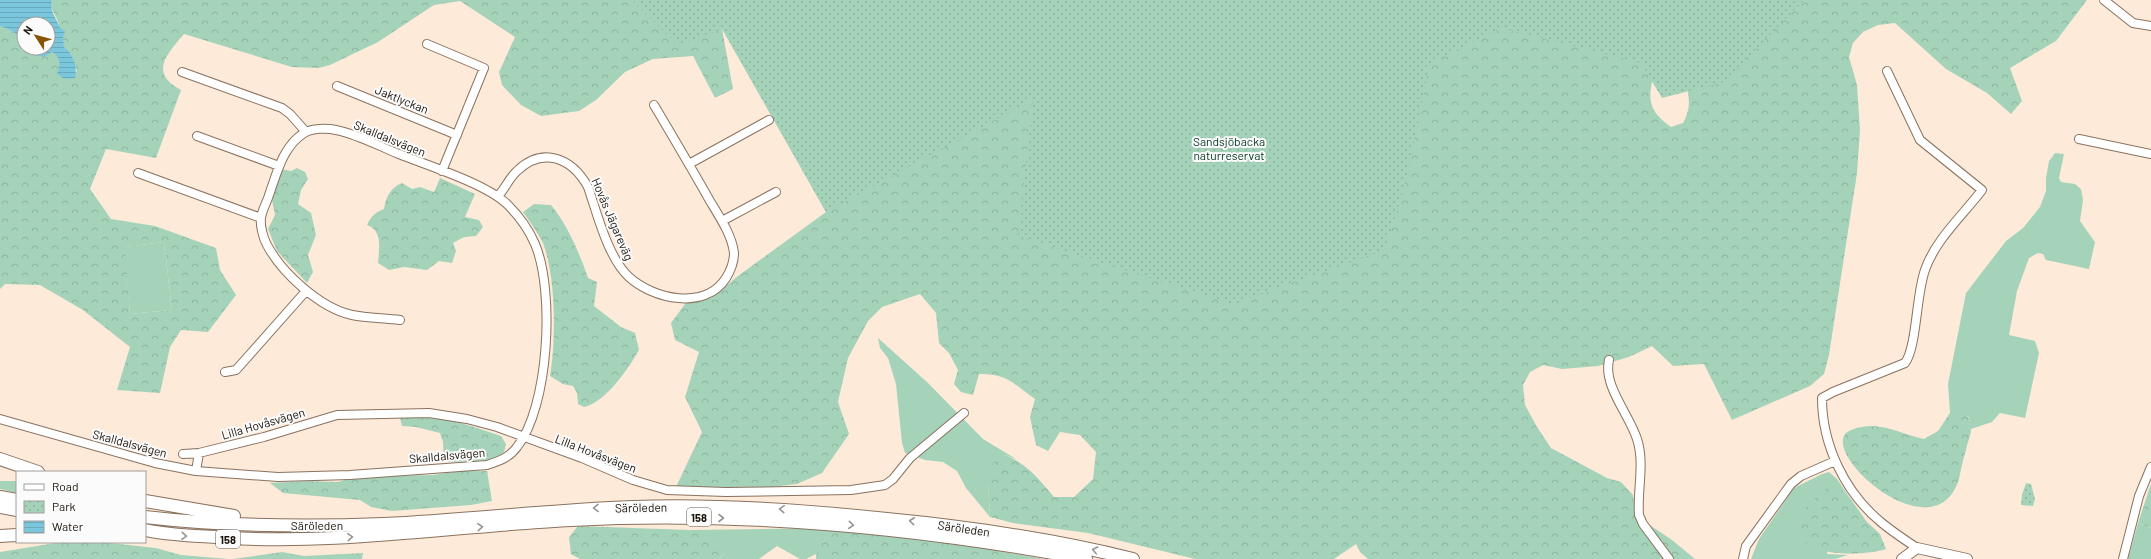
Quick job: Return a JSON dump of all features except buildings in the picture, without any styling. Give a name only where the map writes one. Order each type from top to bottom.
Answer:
[{"type":"main road","points":[[0,459],[35,471]]},
{"type":"main road","points":[[0,497],[16,500]]},
{"type":"main road","name":"158","points":[[146,501],[236,517],[252,523]]},
{"type":"main road","points":[[0,507],[16,510]]},
{"type":"main road","name":"Säröleden","points":[[146,517],[306,525],[385,524],[589,509],[637,507],[753,507],[830,512],[964,527],[1055,542],[1133,559]]},
{"type":"main road","name":"Säröleden","points":[[146,530],[167,535],[275,541],[373,536],[571,520],[741,518],[866,526],[960,537],[1086,559]]},
{"type":"main road","points":[[0,536],[16,535]]},
{"type":"main road","name":"158","points":[[146,535],[167,535]]},
{"type":"street","points":[[2104,0],[2133,23],[2151,26]]},
{"type":"street","points":[[427,44],[484,68],[442,171]]},
{"type":"street","points":[[1887,71],[1920,140],[1982,190],[1941,242],[1927,265],[1918,301],[1911,351],[1905,363],[1832,392],[1822,398],[1822,414],[1835,461],[1858,498],[1882,522],[1917,548],[1968,559]]},
{"type":"street","points":[[182,72],[282,108],[290,114],[306,132],[292,144],[279,166],[261,218],[267,244],[295,280],[306,291],[329,306],[351,315],[400,320]]},
{"type":"street","name":"Jaktlyckan","points":[[337,86],[457,135]]},
{"type":"street","name":"Hovås Jägareväg","points":[[498,196],[517,171],[528,162],[537,158],[552,157],[565,162],[582,176],[588,187],[603,230],[621,268],[628,277],[642,286],[674,298],[709,294],[723,282],[730,272],[734,254],[722,221],[654,104]]},
{"type":"street","points":[[689,164],[769,120]]},
{"type":"street","name":"Skalldalsvägen","points":[[0,419],[155,463],[196,471],[278,477],[350,475],[487,465],[504,460],[524,438],[531,420],[540,387],[545,356],[546,318],[543,275],[536,245],[525,224],[498,196],[442,171],[346,133],[322,129],[306,132]]},
{"type":"street","points":[[197,136],[279,166]]},
{"type":"street","points":[[2079,139],[2151,154]]},
{"type":"street","points":[[138,173],[261,218]]},
{"type":"street","points":[[722,221],[776,192]]},
{"type":"street","points":[[225,372],[236,370],[306,291]]},
{"type":"street","points":[[1609,360],[1607,373],[1628,417],[1639,445],[1639,515],[1648,531],[1669,559]]},
{"type":"street","name":"Lilla Hovåsvägen","points":[[183,454],[199,453],[264,438],[337,415],[429,413],[452,416],[497,427],[582,458],[633,480],[667,490],[726,492],[851,490],[885,485],[893,479],[910,458],[964,413]]},
{"type":"street","points":[[196,471],[199,453]]},
{"type":"street","points":[[1743,559],[1746,546],[1791,484],[1801,476],[1835,461]]},
{"type":"street","points":[[2123,559],[2139,496],[2151,467]]},
{"type":"street","points":[[1902,559],[1917,548]]},
{"type":"street","points":[[1916,559],[1917,548]]},
{"type":"green space","points":[[52,0],[2087,0],[2056,41],[2010,68],[2022,101],[2011,114],[1987,93],[1946,69],[1895,23],[1878,25],[1863,32],[1853,43],[1849,57],[1857,85],[1860,130],[1857,173],[1829,355],[1824,374],[1810,386],[1732,420],[1704,364],[1673,366],[1652,346],[1629,357],[1598,366],[1562,369],[1543,365],[1530,372],[1523,385],[1525,405],[1551,448],[1607,478],[1621,482],[1633,495],[1636,516],[1672,540],[1695,559],[1368,559],[1360,552],[1356,544],[1334,559],[1195,559],[1088,533],[1013,523],[990,517],[988,484],[992,464],[1005,455],[1013,458],[1026,467],[1054,497],[1074,497],[1093,479],[1096,452],[1080,435],[1060,432],[1048,451],[1036,445],[1030,417],[1035,399],[1016,384],[1004,378],[989,374],[979,374],[973,395],[961,392],[954,384],[958,370],[949,353],[939,343],[936,313],[920,294],[882,307],[868,321],[848,358],[838,402],[849,434],[822,473],[797,484],[772,487],[676,487],[702,432],[685,397],[699,352],[675,340],[671,323],[688,300],[711,298],[738,276],[826,212],[722,29],[733,89],[715,98],[693,56],[653,59],[625,72],[596,100],[579,111],[541,116],[521,105],[502,85],[499,72],[515,37],[460,1],[434,5],[378,42],[330,65],[319,68],[292,67],[184,34],[171,49],[164,64],[163,70],[165,77],[171,84],[181,90],[156,158],[106,149],[90,189],[111,219],[155,226],[216,248],[220,270],[236,295],[208,332],[181,330],[170,347],[160,393],[117,390],[130,347],[83,310],[40,285],[5,284],[0,289],[0,26],[16,34],[16,56],[58,55],[65,79],[72,77],[77,71],[71,55],[64,47],[58,21],[50,6]],"holes":[[[1652,82],[1687,87],[1689,97],[1687,114],[1683,123],[1671,127],[1660,118],[1653,108],[1650,96]],[[164,242],[172,310],[130,314],[125,247]]]},
{"type":"green space","name":"Sandsjöbacka naturreservat","points":[[632,0],[1804,0],[1724,82],[1662,98],[1641,63],[1501,28],[1430,63],[1404,188],[1385,250],[1232,304],[1018,236],[1033,99],[826,212],[722,28],[679,46]]},
{"type":"green space","points":[[2055,153],[2064,154],[2059,178],[2061,182],[2075,184],[2081,189],[2083,200],[2080,221],[2095,242],[2089,269],[2046,260],[2043,254],[2038,253],[2029,258],[2017,291],[2009,335],[2035,341],[2039,353],[2025,418],[2000,413],[1992,422],[1971,429],[1969,417],[1950,413],[1948,384],[1966,293],[2006,241],[2023,228],[2040,207],[2046,191],[2046,178],[2049,161]]},
{"type":"green space","points":[[297,168],[305,172],[308,179],[301,190],[298,204],[311,213],[316,235],[308,255],[313,272],[307,283],[277,251],[268,229],[275,215],[272,200],[281,169],[291,171]]},
{"type":"green space","points":[[440,178],[475,194],[465,217],[479,220],[483,227],[476,236],[464,237],[453,243],[456,251],[452,263],[439,261],[427,270],[404,267],[389,270],[378,263],[379,241],[376,231],[367,225],[370,219],[376,213],[384,209],[389,193],[394,187],[402,183],[412,189],[420,187],[434,192]]},
{"type":"green space","points":[[534,204],[551,205],[568,230],[588,278],[597,282],[594,306],[621,327],[635,333],[639,350],[623,375],[600,399],[584,407],[578,404],[577,393],[573,386],[563,384],[550,376],[554,328],[553,291],[543,243],[523,212]]},
{"type":"green space","points":[[164,242],[172,310],[130,314],[124,247]]},
{"type":"green space","points":[[878,338],[928,383],[983,439],[1016,459],[1005,455],[988,484],[990,517],[966,488],[957,471],[943,462],[925,460],[905,453],[902,443],[896,384],[888,358],[880,348]]},
{"type":"green space","points":[[1961,412],[1969,418],[1971,432],[1959,479],[1946,501],[1926,507],[1903,503],[1880,490],[1861,474],[1847,456],[1843,440],[1851,430],[1870,426],[1888,428],[1924,439],[1938,431],[1950,413]]},
{"type":"green space","points":[[420,416],[451,420],[501,436],[506,444],[504,451],[499,456],[485,460],[444,462],[443,442],[440,433],[416,427],[402,426],[400,418]]},
{"type":"green space","points":[[460,471],[487,471],[492,501],[471,505],[392,511],[371,507],[360,500],[283,493],[270,483],[306,481],[338,482],[348,479],[378,476],[433,475]]},
{"type":"green space","points":[[1829,472],[1837,479],[1850,498],[1840,488],[1827,554],[1848,555],[1835,559],[1751,559],[1759,539],[1794,488]]},
{"type":"green space","points":[[0,481],[16,481],[16,493],[0,489]]},
{"type":"green space","points":[[2026,483],[2031,484],[2035,499],[2033,506],[2021,505],[2022,495]]},
{"type":"green space","points":[[2151,484],[2151,528],[2138,523]]},
{"type":"green space","points":[[1827,488],[1840,488],[1850,498],[1867,522],[1880,534],[1886,549],[1875,552],[1844,554],[1814,548],[1804,541],[1798,531],[1800,518],[1808,505]]},
{"type":"green space","points":[[2138,523],[2151,528],[2151,559],[2128,559]]},
{"type":"green space","points":[[578,526],[689,530],[714,540],[724,554],[719,559],[580,559],[571,554],[569,537]]},
{"type":"green space","points":[[839,528],[825,539],[816,554],[806,559],[800,559],[777,546],[759,559],[719,559],[724,554],[689,530]]},
{"type":"green space","points":[[839,528],[993,546],[1004,552],[1008,559],[816,559],[816,554],[820,545],[827,537]]},
{"type":"green space","points":[[56,543],[110,543],[156,548],[181,555],[229,559],[0,559],[0,552]]},
{"type":"green space","points":[[282,552],[304,556],[363,553],[362,559],[233,559]]},
{"type":"green space","points":[[1004,552],[1044,559],[1008,559]]},
{"type":"water","points":[[0,0],[52,0],[51,7],[54,16],[16,16],[16,34],[0,26]]},
{"type":"water","points":[[56,19],[60,28],[65,31],[63,38],[64,47],[70,53],[74,61],[76,69],[75,78],[65,79],[57,74],[59,59],[57,56]]}]
